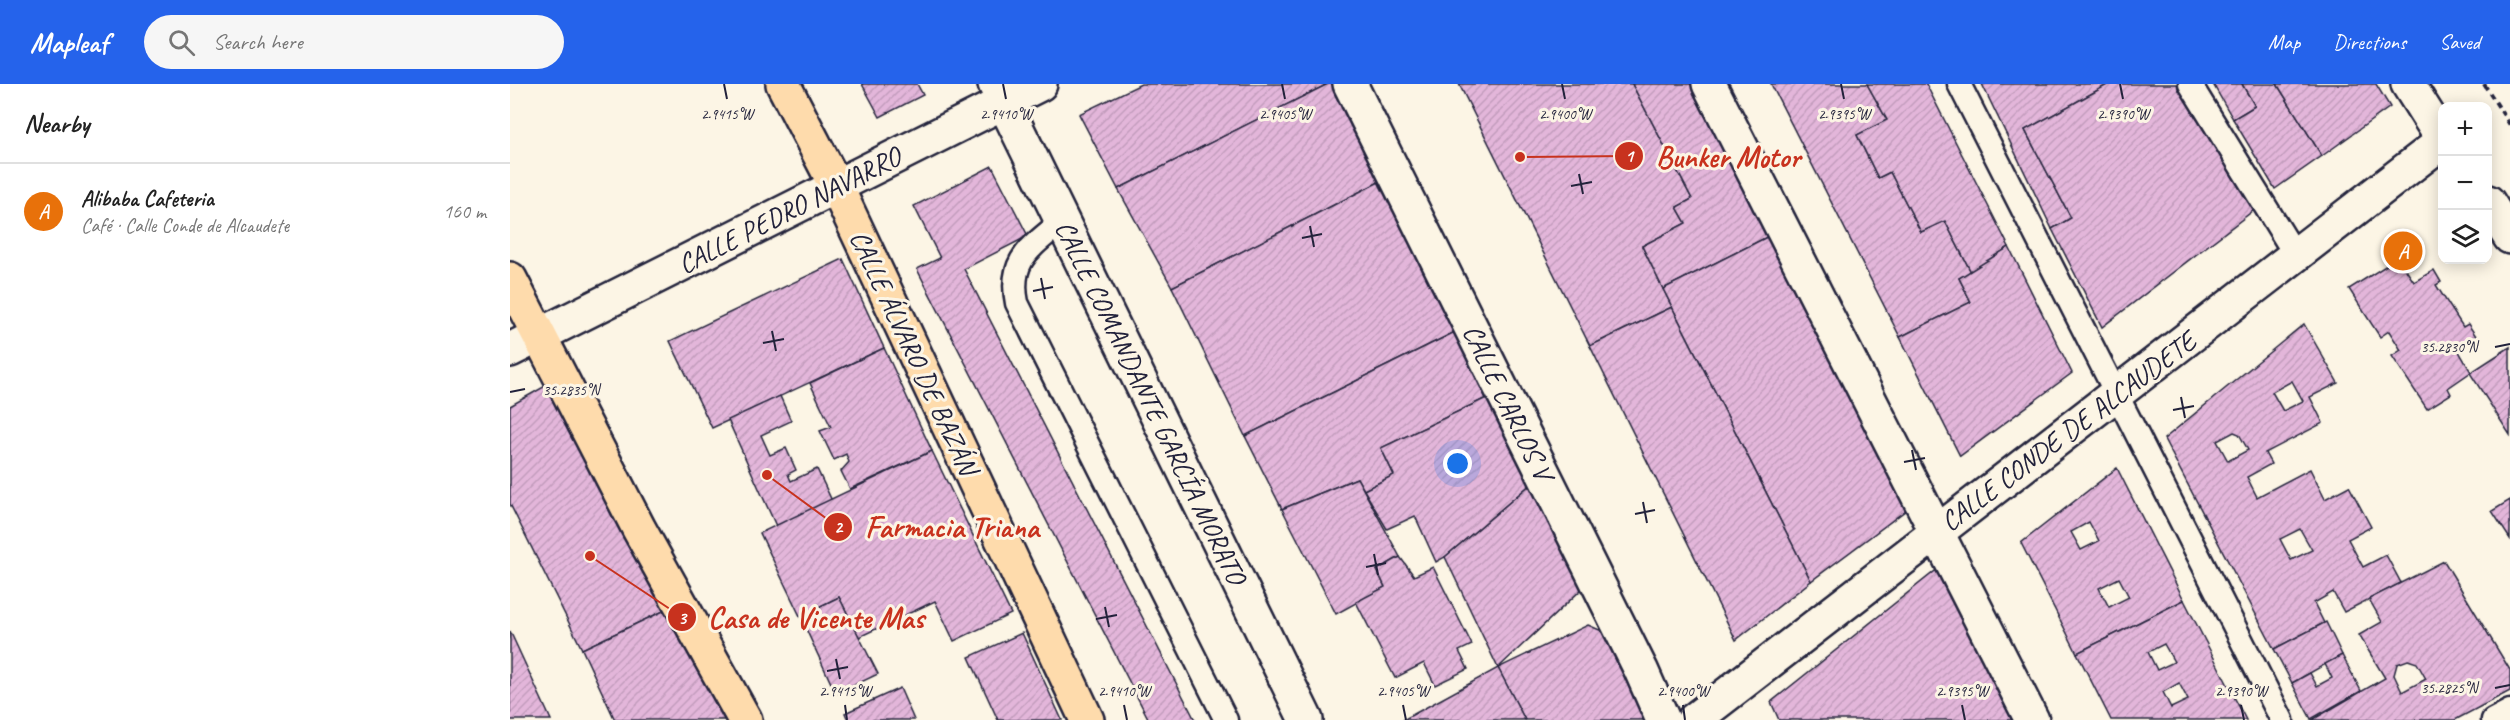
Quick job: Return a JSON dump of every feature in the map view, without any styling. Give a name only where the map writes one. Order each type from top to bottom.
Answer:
[{"type":"main road","name":"CALLE ÁLVARO DE BAZÁN","points":[[783,84],[836,186],[1087,720]]},
{"type":"main road","points":[[510,279],[639,529],[745,720]]},
{"type":"street","name":"CALLE PEDRO NAVARRO","points":[[510,350],[836,186],[1000,93],[1040,84]]},
{"type":"street","name":"CALLE CARLOS V","points":[[1350,84],[1641,670],[1663,720]]},
{"type":"street","points":[[1709,84],[2032,720]]},
{"type":"street","points":[[2408,84],[2438,133]]},
{"type":"street","name":"CALLE COMANDANTE GARCÍA MORATO","points":[[1000,93],[1306,720]]},
{"type":"street","name":"CALLE CONDE DE ALCAUDETE","points":[[1694,720],[2410,168],[2438,144]]},
{"type":"street","points":[[2492,210],[2510,237]]},
{"type":"lane","points":[[1959,84],[2282,720]]},
{"type":"lane","points":[[2190,84],[2296,256]]},
{"type":"lane","points":[[1062,221],[1023,255],[1016,269],[1013,284],[1017,303],[1226,720]]},
{"type":"lane","points":[[2493,720],[2510,711]]},
{"type":"path","points":[[2484,84],[2510,125]]},
{"type":"building","points":[[862,84],[917,84],[923,95],[880,117]]},
{"type":"building","points":[[1141,84],[1328,84],[1118,189],[1079,114]]},
{"type":"building","points":[[1328,84],[1337,84],[1385,179],[1172,287],[1118,189]]},
{"type":"building","points":[[1459,84],[1632,84],[1692,199],[1677,207],[1686,223],[1642,246],[1672,307],[1590,346]]},
{"type":"building","points":[[1632,84],[1696,84],[1775,233],[1663,289],[1642,246],[1686,223],[1677,207],[1692,199]]},
{"type":"building","points":[[1771,84],[1867,84],[1887,120],[1857,135],[1878,178],[1890,172],[1921,232],[1945,221],[1971,272],[1959,278],[1971,302],[1900,337]]},
{"type":"building","points":[[1867,84],[1926,84],[2009,247],[1971,272],[1945,221],[1921,232],[1890,172],[1878,178],[1857,135],[1887,120]]},
{"type":"building","points":[[1982,84],[2109,84],[2025,130],[2071,218],[2052,229]]},
{"type":"building","points":[[2109,84],[2178,84],[2254,210],[2102,327],[2052,229],[2071,218],[2025,130]]},
{"type":"building","points":[[2213,84],[2242,84],[2255,106],[2233,119]]},
{"type":"building","points":[[2242,84],[2277,84],[2322,156],[2275,189],[2233,119],[2255,106]]},
{"type":"building","points":[[2277,84],[2376,84],[2390,107],[2322,156]]},
{"type":"building","points":[[992,166],[1028,236],[964,269],[1195,720],[1149,720],[917,269],[940,258],[914,206]]},
{"type":"building","points":[[1385,179],[1461,329],[1245,436],[1172,287]]},
{"type":"building","points":[[1775,233],[1921,499],[1811,581],[1663,289]]},
{"type":"building","points":[[2009,247],[2072,373],[1960,456],[1900,337],[1971,302],[1959,278]]},
{"type":"building","points":[[2398,258],[2414,282],[2434,270],[2441,282],[2436,285],[2463,327],[2468,324],[2476,336],[2457,348],[2471,372],[2448,388],[2451,394],[2427,409],[2392,356],[2401,350],[2389,331],[2380,337],[2349,289]]},
{"type":"building","points":[[843,259],[884,348],[712,428],[670,341]]},
{"type":"building","points":[[1672,307],[1811,581],[1736,640],[1590,346]]},
{"type":"building","points":[[2304,324],[2338,383],[2310,397],[2323,423],[2265,453],[2271,464],[2247,477],[2257,497],[2310,469],[2325,499],[2349,486],[2371,527],[2348,539],[2363,567],[2386,555],[2401,583],[2344,612],[2333,592],[2314,603],[2324,623],[2274,649],[2164,439]],"holes":[[[2292,381],[2303,401],[2283,411],[2272,392]],[[2234,432],[2239,434],[2248,450],[2228,461],[2217,441]],[[2300,529],[2312,550],[2291,560],[2280,539]]]},
{"type":"building","points":[[1461,329],[1495,394],[1381,448],[1394,475],[1364,490],[1357,478],[1282,509],[1245,436]]},
{"type":"building","points":[[2510,347],[2510,435],[2470,373]]},
{"type":"building","points":[[884,348],[932,451],[850,489],[841,471],[849,462],[846,454],[834,460],[820,431],[831,427],[810,383]]},
{"type":"building","points":[[556,380],[670,608],[582,649],[510,504],[510,406]]},
{"type":"building","points":[[1495,394],[1531,484],[1445,557],[1436,562],[1415,516],[1387,529],[1364,490],[1394,475],[1381,448]]},
{"type":"building","points":[[780,396],[791,421],[761,435],[770,455],[786,448],[796,470],[788,474],[791,481],[817,469],[832,501],[776,526],[728,420]]},
{"type":"building","points":[[932,451],[1011,614],[954,641],[935,601],[859,637],[839,597],[800,616],[760,533]]},
{"type":"building","points":[[2117,468],[2184,600],[2077,653],[2021,543]],"holes":[[[2089,522],[2099,541],[2081,550],[2071,532]],[[2119,578],[2129,597],[2109,607],[2099,588]]]},
{"type":"building","points":[[1357,478],[1400,557],[1377,570],[1385,587],[1336,614],[1282,509]]},
{"type":"building","points":[[1531,484],[1583,588],[1498,668],[1445,557]]},
{"type":"building","points":[[2510,500],[2510,539],[2492,511]]},
{"type":"building","points":[[1400,557],[1414,576],[1433,567],[1472,645],[1459,651],[1468,669],[1435,685],[1424,663],[1395,678],[1356,602],[1385,587],[1377,570]]},
{"type":"building","points":[[2444,561],[2510,670],[2510,691],[2455,720],[2312,720],[2385,678],[2359,635],[2382,622],[2369,599]],"holes":[[[2408,660],[2417,663],[2426,679],[2402,692],[2394,675],[2397,664]]]},
{"type":"building","points":[[1944,564],[2024,720],[1779,720],[1771,702]]},
{"type":"building","points":[[839,597],[878,674],[836,694],[800,616]]},
{"type":"building","points":[[2184,600],[2246,720],[2111,720],[2077,653]],"holes":[[[2164,644],[2174,662],[2157,670],[2148,652]],[[2179,683],[2188,700],[2171,708],[2163,692]]]},
{"type":"building","points":[[670,608],[726,720],[615,720],[582,649]]},
{"type":"building","points":[[2326,622],[2342,655],[2292,683],[2274,649]]},
{"type":"building","points":[[1588,625],[1609,634],[1648,720],[1525,720],[1498,668]]},
{"type":"building","points":[[510,631],[551,720],[510,720]]},
{"type":"building","points":[[1022,633],[1062,720],[998,720],[969,657]]},
{"type":"building","points":[[2342,655],[2361,691],[2311,719],[2292,683],[2310,673],[2317,686],[2332,678],[2325,664]]},
{"type":"building","points":[[1498,668],[1525,720],[1403,720]]},
{"type":"building","points":[[900,688],[914,720],[848,720],[845,713]]},
{"type":"place","name":"Bunker Motor","points":[[1520,157]]},
{"type":"place","name":"Alibaba Cafeteria","points":[[2403,251]]},
{"type":"place","name":"Farmacia Triana","points":[[767,475]]},
{"type":"place","name":"Casa de Vicente Mas","points":[[590,556]]}]
